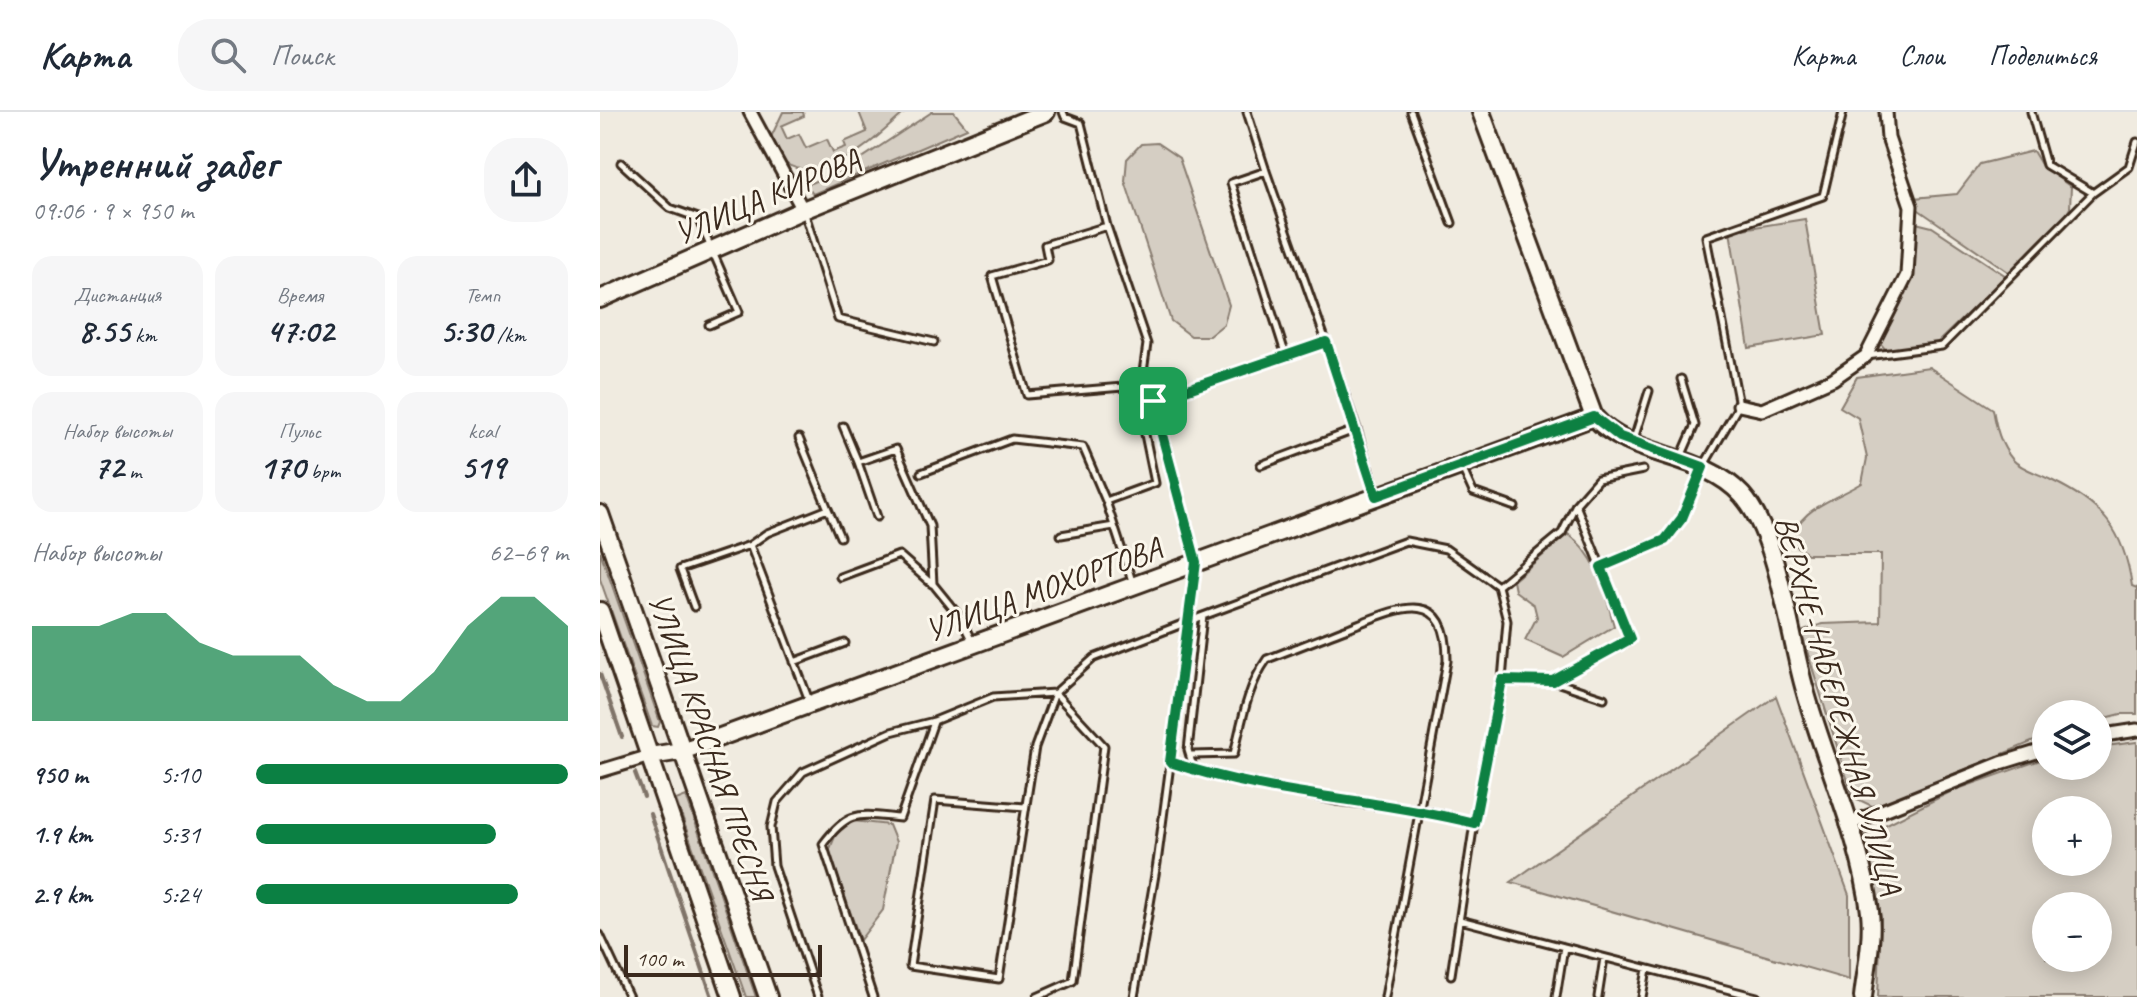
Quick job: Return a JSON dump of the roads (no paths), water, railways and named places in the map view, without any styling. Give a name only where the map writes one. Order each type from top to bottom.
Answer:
[{"type":"street","points":[[750,112],[803,210]]},
{"type":"street","name":"УЛИЦА КИРОВА","points":[[600,299],[712,248],[1046,112]]},
{"type":"street","points":[[1481,112],[1594,417]]},
{"type":"street","points":[[1739,405],[1762,410],[1833,379],[1866,356],[1907,275],[1911,206],[1888,138],[1886,112]]},
{"type":"street","name":"ВЕРХНЕ-НАБЕРЕЖНАЯ УЛИЦА","points":[[1594,417],[1610,431],[1632,443],[1680,458],[1724,478],[1755,512],[1767,540],[1805,690],[1847,825],[1870,913],[1863,997]]},
{"type":"street","name":"УЛИЦА МОХОРТОВА","points":[[600,771],[650,756],[682,751],[1594,417]]},
{"type":"street","name":"УЛИЦА КРАСНАЯ ПРЕСНЯ","points":[[600,514],[768,997]]},
{"type":"street","name":"УЛИЦА КРАСНАЯ ПРЕСНЯ","points":[[600,611],[732,997]]},
{"type":"street","points":[[2112,734],[2137,730]]},
{"type":"street","points":[[1847,825],[2032,754]]},
{"type":"lane","points":[[1063,112],[1065,117],[1081,123],[1107,226],[1147,344],[1143,372],[1135,386],[1155,483],[1106,501]]},
{"type":"lane","points":[[1247,112],[1357,429],[1376,496]]},
{"type":"lane","points":[[1411,112],[1452,223]]},
{"type":"lane","points":[[1601,567],[1665,540],[1682,518],[1703,467],[1739,405],[1706,237],[1823,196],[1843,112]]},
{"type":"lane","points":[[2031,112],[2046,165],[2093,193]]},
{"type":"lane","points":[[1866,356],[1942,346],[2093,193],[2129,167],[2137,142]]},
{"type":"lane","points":[[621,163],[670,208],[698,218],[739,312],[709,325]]},
{"type":"lane","points":[[1266,171],[1231,183],[1286,356]]},
{"type":"lane","points":[[803,210],[838,319],[934,342]]},
{"type":"lane","points":[[1107,226],[1045,245],[1048,260],[992,276],[1027,395],[1135,386]]},
{"type":"lane","points":[[1134,997],[1170,762],[1196,562],[1153,401],[1326,342]]},
{"type":"lane","points":[[1680,458],[1695,425],[1681,379]]},
{"type":"lane","points":[[1632,443],[1649,391]]},
{"type":"lane","points":[[843,426],[877,517]]},
{"type":"lane","points":[[1261,465],[1357,429]]},
{"type":"lane","points":[[799,438],[840,537]]},
{"type":"lane","points":[[921,473],[1012,439],[1083,447],[1106,501],[1134,585]]},
{"type":"lane","points":[[858,462],[896,449],[930,526],[933,584]]},
{"type":"lane","points":[[1461,466],[1473,492],[1515,507]]},
{"type":"lane","points":[[1498,586],[1562,533],[1576,504],[1598,479],[1643,470]]},
{"type":"lane","points":[[1553,681],[1630,639],[1576,504]]},
{"type":"lane","points":[[694,607],[680,569],[750,545],[767,533],[828,509]]},
{"type":"lane","points":[[1061,535],[1114,526]]},
{"type":"lane","points":[[1025,807],[935,800],[910,966],[999,979],[1035,747],[1055,693],[1094,658],[1188,620],[1406,541],[1446,549],[1498,586],[1507,621],[1502,680],[1474,823],[1451,975]]},
{"type":"lane","points":[[750,545],[810,704]]},
{"type":"lane","points":[[840,577],[899,555],[933,584],[959,616],[973,644]]},
{"type":"lane","points":[[1192,755],[1234,754],[1248,697],[1267,659],[1400,607],[1427,609],[1441,621],[1447,633],[1447,661],[1422,810],[1385,997]]},
{"type":"lane","points":[[1194,770],[1188,750],[1203,616]]},
{"type":"lane","points":[[794,662],[845,643]]},
{"type":"lane","points":[[1502,680],[1553,681],[1604,698]]},
{"type":"lane","points":[[818,997],[774,866],[771,827],[777,802],[803,772],[891,732],[934,721],[993,697],[1055,693]]},
{"type":"lane","points":[[1037,997],[1073,981],[1104,746],[1055,693]]},
{"type":"lane","points":[[873,997],[823,844],[839,822],[855,814],[900,818],[934,721]]},
{"type":"lane","points":[[1170,762],[1336,801],[1422,810],[1474,823]]},
{"type":"lane","points":[[1460,920],[1757,997]]},
{"type":"lane","points":[[600,935],[629,997]]},
{"type":"lane","points":[[1556,997],[1564,947]]},
{"type":"lane","points":[[1598,997],[1604,958]]},
{"type":"lane","points":[[1642,997],[1647,969]]},
{"type":"waterway","points":[[600,674],[622,737]]},
{"type":"waterway","points":[[635,773],[644,797]]},
{"type":"waterway","points":[[650,814],[712,997]]}]
